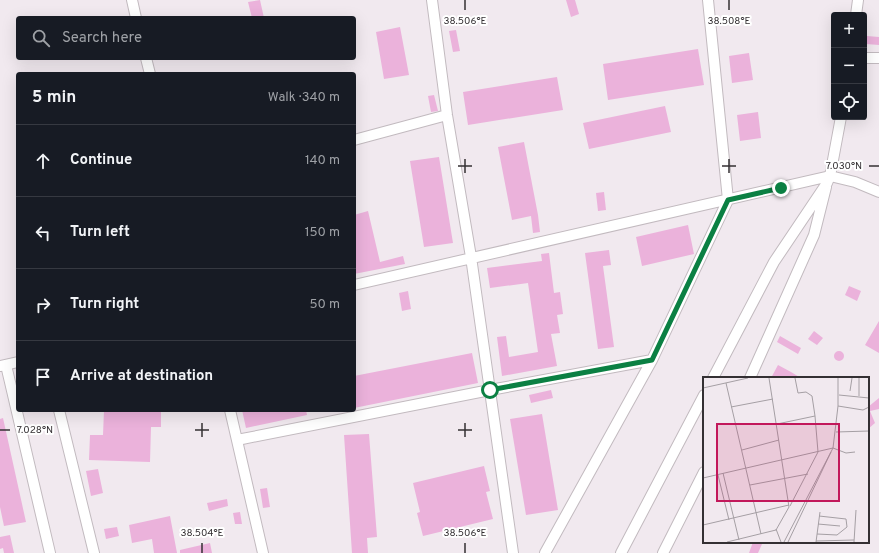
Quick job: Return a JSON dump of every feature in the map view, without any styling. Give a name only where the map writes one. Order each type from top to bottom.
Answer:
[{"type":"street","points":[[132,0],[136,16]]},
{"type":"street","points":[[432,0],[447,115],[471,257],[513,553]]},
{"type":"street","points":[[545,553],[652,360],[728,200],[708,0]]},
{"type":"street","points":[[856,12],[858,0]]},
{"type":"street","points":[[867,58],[879,58]]},
{"type":"street","points":[[146,60],[150,72]]},
{"type":"street","points":[[356,139],[447,115]]},
{"type":"street","points":[[750,377],[814,235],[840,120]]},
{"type":"street","points":[[714,377],[774,262],[828,179]]},
{"type":"street","points":[[356,285],[471,257],[828,179],[855,182],[879,192]]},
{"type":"street","points":[[237,440],[490,390],[652,360]]},
{"type":"street","points":[[16,362],[3,365],[50,553]]},
{"type":"street","points":[[621,553],[703,397]]},
{"type":"street","points":[[59,412],[94,553]]},
{"type":"street","points":[[230,412],[263,553]]},
{"type":"street","points":[[663,553],[703,474]]},
{"type":"building","points":[[260,0],[264,16],[252,16],[248,2]]},
{"type":"building","points":[[566,0],[575,0],[579,14],[571,17]]},
{"type":"building","points":[[400,27],[409,75],[384,79],[376,32]]},
{"type":"building","points":[[456,30],[460,51],[453,52],[449,31]]},
{"type":"building","points":[[867,36],[879,37],[879,45],[867,44]]},
{"type":"building","points":[[698,49],[704,85],[608,100],[603,64]]},
{"type":"building","points":[[749,53],[753,80],[732,83],[729,56]]},
{"type":"building","points":[[557,77],[563,110],[468,125],[463,92]]},
{"type":"building","points":[[434,95],[438,111],[431,112],[428,96]]},
{"type":"building","points":[[665,106],[671,132],[589,149],[583,123]]},
{"type":"building","points":[[758,112],[761,138],[740,141],[737,115]]},
{"type":"building","points":[[524,142],[540,232],[533,233],[531,216],[512,220],[498,147]]},
{"type":"building","points":[[439,157],[453,243],[424,247],[410,161]]},
{"type":"building","points":[[604,192],[606,210],[598,211],[596,193]]},
{"type":"building","points":[[368,211],[380,262],[403,256],[405,264],[356,274],[356,214]]},
{"type":"building","points":[[688,225],[694,254],[642,266],[636,237]]},
{"type":"building","points":[[609,250],[611,265],[603,266],[614,347],[598,349],[585,253]]},
{"type":"building","points":[[549,253],[554,293],[560,292],[563,314],[557,315],[560,333],[551,334],[557,366],[502,376],[497,337],[506,336],[509,357],[538,352],[528,283],[490,288],[487,268],[542,261],[541,254]]},
{"type":"building","points":[[849,286],[861,291],[857,301],[845,295]]},
{"type":"building","points":[[408,291],[411,309],[402,311],[399,293]]},
{"type":"building","points":[[879,321],[879,353],[865,345]]},
{"type":"building","points":[[814,331],[823,338],[817,345],[808,339]]},
{"type":"building","points":[[780,336],[801,348],[798,354],[777,342]]},
{"type":"building","points":[[837,351],[841,351],[843,352],[843,360],[837,361],[834,358],[834,354]]},
{"type":"building","points":[[472,353],[478,383],[356,408],[356,376]]},
{"type":"building","points":[[778,365],[799,377],[772,377]]},
{"type":"building","points":[[551,390],[553,398],[531,403],[529,395]]},
{"type":"building","points":[[879,398],[879,409],[870,411],[875,423],[869,428],[869,406]]},
{"type":"building","points":[[104,412],[161,412],[161,427],[151,427],[150,462],[89,460],[90,435],[103,435]]},
{"type":"building","points":[[242,412],[306,412],[307,415],[246,428]]},
{"type":"building","points":[[542,414],[558,510],[526,515],[510,419]]},
{"type":"building","points":[[3,418],[26,522],[4,526],[0,507],[0,419]]},
{"type":"building","points":[[369,434],[377,537],[367,538],[368,553],[352,553],[344,435]]},
{"type":"building","points":[[484,466],[490,491],[486,492],[493,519],[423,536],[417,513],[420,512],[413,483]]},
{"type":"building","points":[[98,469],[103,493],[91,496],[86,471]]},
{"type":"building","points":[[267,488],[270,507],[263,508],[260,489]]},
{"type":"building","points":[[227,499],[228,506],[209,511],[207,503]]},
{"type":"building","points":[[240,512],[242,524],[235,524],[233,513]]},
{"type":"building","points":[[170,516],[177,553],[154,553],[152,539],[132,543],[129,525]]},
{"type":"building","points":[[117,527],[119,536],[106,539],[104,529]]},
{"type":"building","points":[[10,535],[14,553],[4,553],[3,548],[0,549],[0,537]]},
{"type":"building","points":[[210,543],[212,553],[180,553],[180,550]]},
{"type":"building","points":[[753,543],[762,544],[758,553],[749,553]]},
{"type":"route","points":[[490,390],[652,360],[728,200],[781,188]]}]
